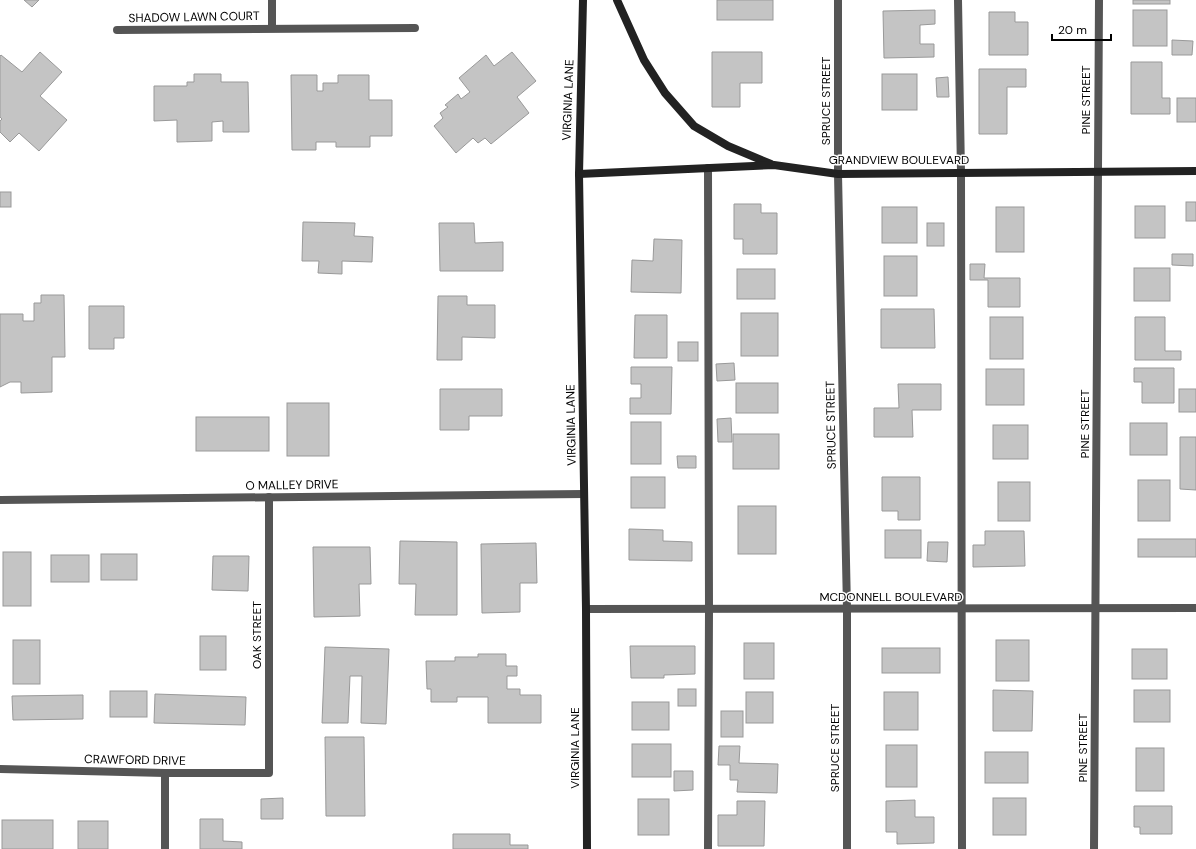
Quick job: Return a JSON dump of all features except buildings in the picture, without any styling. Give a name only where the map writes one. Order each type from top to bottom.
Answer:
[{"type":"street","name":"SHADOW LAWN COURT","points":[[272,0],[272,28]]},
{"type":"street","name":"VIRGINIA LANE","points":[[583,0],[578,174],[586,609],[587,849]]},
{"type":"street","points":[[618,0],[644,60],[665,93],[694,126],[728,146],[774,165]]},
{"type":"street","name":"SPRUCE STREET","points":[[838,0],[838,174],[847,609],[846,849]]},
{"type":"street","points":[[958,0],[962,849]]},
{"type":"street","name":"PINE STREET","points":[[1094,849],[1099,0]]},
{"type":"street","name":"SHADOW LAWN COURT","points":[[117,30],[415,28]]},
{"type":"street","name":"GRANDVIEW BOULEVARD","points":[[578,174],[774,165],[838,174],[1196,170]]},
{"type":"street","points":[[708,168],[708,849]]},
{"type":"street","name":"O MALLEY DRIVE","points":[[0,500],[584,494]]},
{"type":"street","name":"OAK STREET","points":[[269,497],[269,772]]},
{"type":"street","name":"MCDONNELL BOULEVARD","points":[[586,609],[1196,608]]},
{"type":"street","name":"CRAWFORD DRIVE","points":[[0,770],[164,773],[269,772]]},
{"type":"street","points":[[164,773],[164,849]]}]
